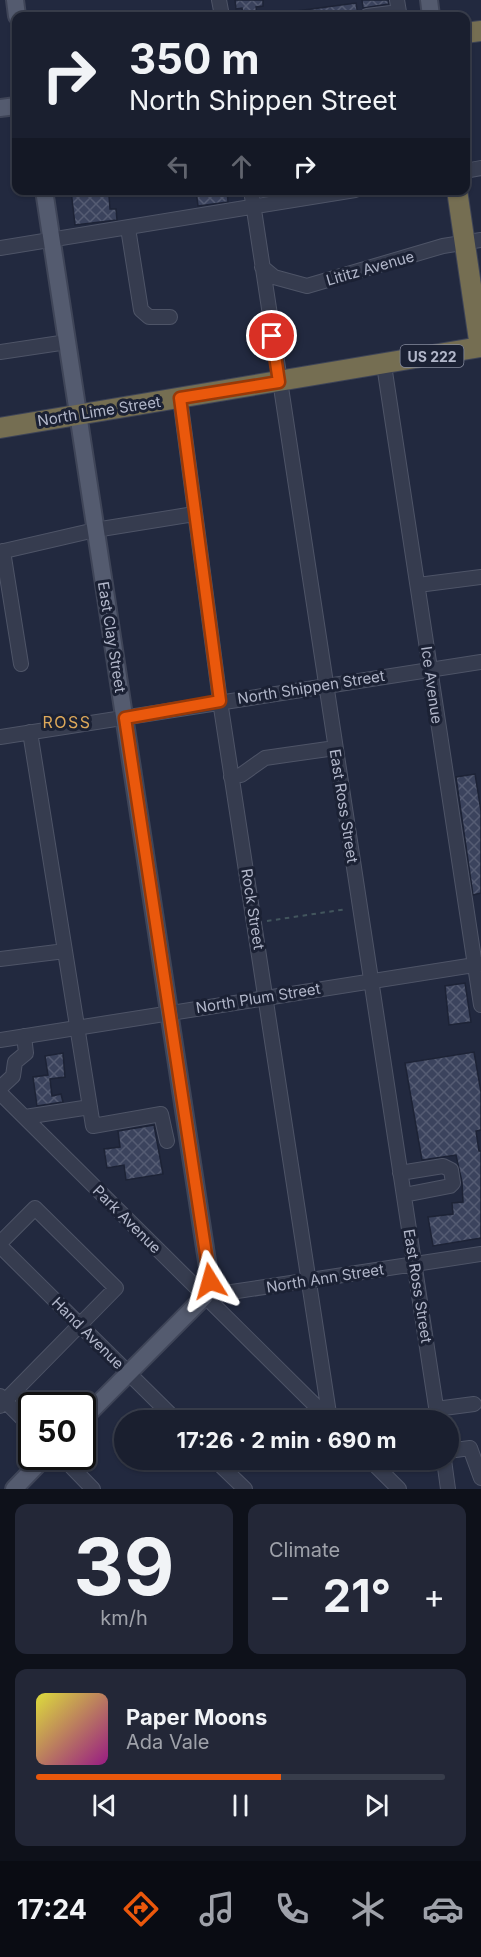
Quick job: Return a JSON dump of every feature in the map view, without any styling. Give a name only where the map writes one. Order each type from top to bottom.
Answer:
[{"type":"highway","name":"US 222","points":[[459,195],[473,241],[481,349]]},
{"type":"highway","name":"North Lime Street","points":[[0,428],[481,349]]},
{"type":"main road","name":"East Clay Street","points":[[45,195],[210,1275],[205,1296]]},
{"type":"main road","points":[[96,1406],[205,1296]]},
{"type":"main road","points":[[14,1489],[32,1470]]},
{"type":"street","name":"East Ross Street","points":[[251,195],[436,1410]]},
{"type":"street","points":[[0,248],[323,195]]},
{"type":"street","points":[[128,228],[141,310],[148,317],[170,317]]},
{"type":"street","name":"Lititz Avenue","points":[[262,267],[274,277],[307,286],[473,241]]},
{"type":"street","points":[[0,352],[67,342]]},
{"type":"street","name":"Ice Avenue","points":[[384,365],[429,669],[478,965],[481,1000]]},
{"type":"street","name":"Rock Street","points":[[180,398],[231,777],[267,997],[329,1410]]},
{"type":"street","points":[[21,664],[2,552],[95,530],[194,514]]},
{"type":"street","points":[[418,585],[481,577]]},
{"type":"street","name":"North Shippen Street","points":[[0,737],[481,662]]},
{"type":"street","points":[[30,732],[93,1126],[161,1114],[167,1142]]},
{"type":"street","points":[[231,777],[242,775],[265,758],[335,748]]},
{"type":"street","points":[[0,959],[65,951]]},
{"type":"street","name":"North Plum Street","points":[[0,1040],[478,965]]},
{"type":"street","points":[[0,1090],[13,1076],[15,1062],[26,1053],[24,1036]]},
{"type":"street","name":"Park Avenue","points":[[0,1090],[320,1410]]},
{"type":"street","points":[[25,1117],[90,1108]]},
{"type":"street","points":[[400,1173],[448,1167],[453,1183],[450,1186],[404,1195]]},
{"type":"street","points":[[0,1244],[35,1208],[114,1284],[115,1292],[2,1401],[18,1415]]},
{"type":"street","name":"Hand Avenue","points":[[0,1244],[166,1410]]},
{"type":"street","name":"North Ann Street","points":[[205,1296],[481,1254]]},
{"type":"street","points":[[454,1410],[474,1404]]},
{"type":"street","points":[[459,1450],[470,1448],[481,1478]]},
{"type":"street","points":[[75,1470],[93,1489]]},
{"type":"street","points":[[225,1470],[245,1489]]},
{"type":"street","points":[[380,1470],[399,1489]]},
{"type":"street","points":[[445,1470],[448,1489]]},
{"type":"path","points":[[255,922],[359,907]]},
{"type":"building","points":[[235,0],[263,0],[263,6],[256,7],[257,12],[242,12],[242,8],[236,9]]},
{"type":"building","points":[[362,0],[388,0],[389,4],[363,8]]},
{"type":"building","points":[[356,3],[357,12],[297,12]]},
{"type":"building","points":[[72,195],[109,196],[110,209],[116,209],[117,220],[75,225]]},
{"type":"building","points":[[197,195],[227,195],[228,202],[198,206]]},
{"type":"building","points":[[475,774],[481,811],[481,893],[473,895],[456,777]]},
{"type":"building","points":[[465,983],[471,1022],[449,1025],[445,986]]},
{"type":"building","points":[[474,1052],[481,1092],[481,1130],[476,1131],[479,1151],[481,1151],[481,1238],[433,1246],[428,1217],[453,1214],[452,1203],[463,1202],[462,1182],[456,1155],[422,1160],[405,1063]]},
{"type":"building","points":[[63,1053],[65,1077],[50,1079],[52,1096],[61,1094],[63,1102],[37,1106],[33,1077],[48,1075],[45,1056]]},
{"type":"building","points":[[154,1125],[163,1174],[126,1180],[124,1165],[107,1168],[104,1149],[120,1147],[118,1131]]},
{"type":"district","name":"ROSS","points":[[67,722]]},
{"type":"route","points":[[210,1281],[125,718],[220,701],[180,398],[279,382],[272,336]]}]
